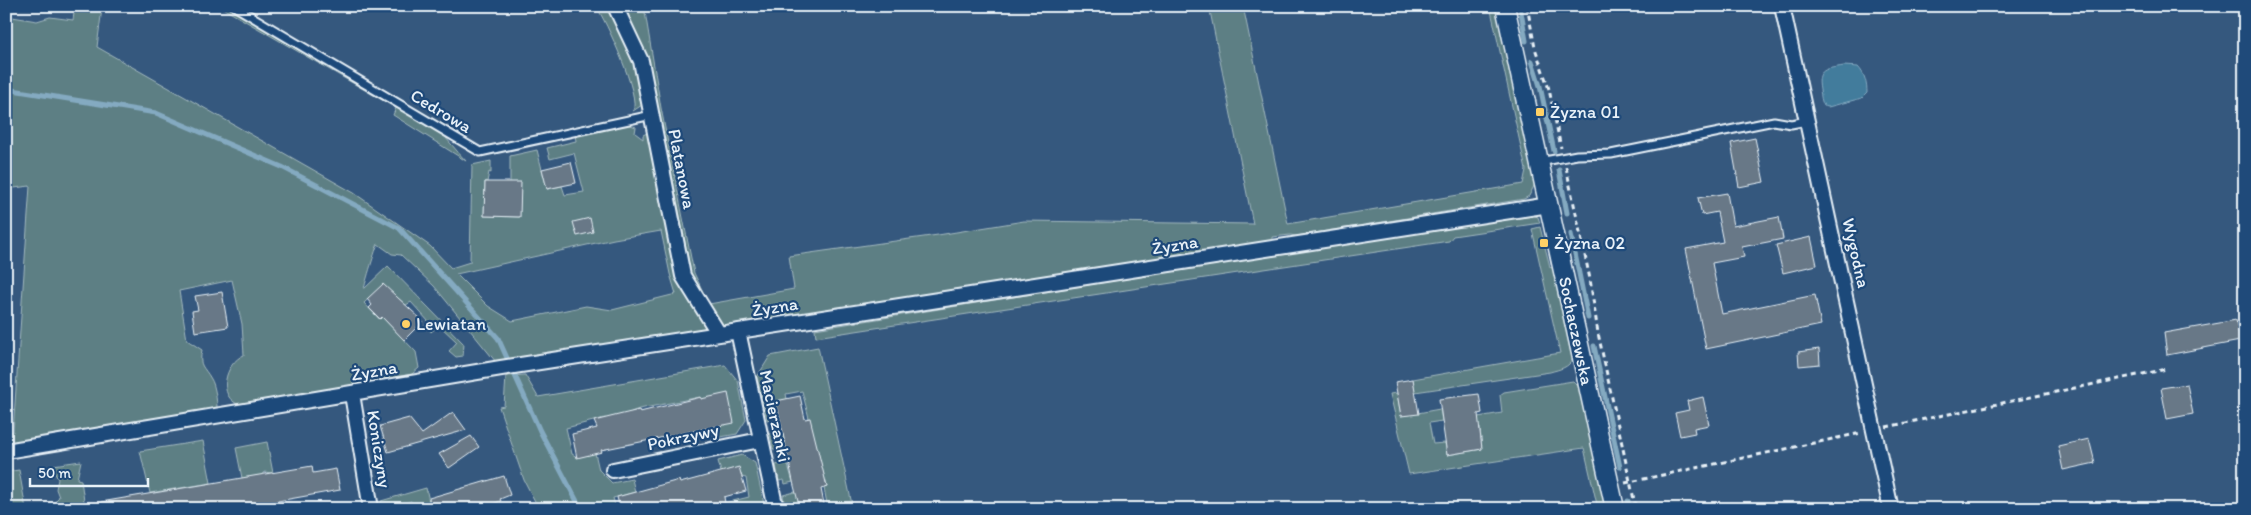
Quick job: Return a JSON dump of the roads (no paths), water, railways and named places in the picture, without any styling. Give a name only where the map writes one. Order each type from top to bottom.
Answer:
[{"type":"street","name":"Platanowa","points":[[615,6],[641,60],[683,276],[719,334]]},
{"type":"street","name":"Sochaczewska","points":[[1505,6],[1615,509]]},
{"type":"street","name":"Wygodna","points":[[1782,6],[1891,509]]},
{"type":"street","name":"Żyzna","points":[[6,451],[502,368],[1550,205]]},
{"type":"street","name":"Macierzanki","points":[[738,331],[776,509]]},
{"type":"street","name":"Koniczyny","points":[[352,394],[370,509]]},
{"type":"street","name":"Pokrzywy","points":[[613,470],[760,440]]},
{"type":"lane","name":"Cedrowa","points":[[234,6],[480,152],[652,115]]},
{"type":"lane","points":[[1539,162],[1564,157],[1611,154],[1774,121],[1791,124],[1807,121]]},
{"type":"water","points":[[1844,66],[1858,67],[1865,79],[1867,93],[1862,98],[1828,107],[1824,106],[1819,83],[1821,74],[1827,69]]},
{"type":"waterway","points":[[1520,6],[1526,41]]},
{"type":"waterway","points":[[1532,61],[1540,86],[1554,151]]},
{"type":"waterway","points":[[6,89],[156,113],[282,167],[399,228],[498,338],[540,431],[581,509]]},
{"type":"waterway","points":[[1559,170],[1567,213]]},
{"type":"waterway","points":[[1571,234],[1588,318]]},
{"type":"waterway","points":[[1594,346],[1620,467]]},
{"type":"waterway","points":[[1628,501],[1629,509]]},
{"type":"place","name":"Żyzna 01","points":[[1540,112]]},
{"type":"place","name":"Żyzna 02","points":[[1544,243]]},
{"type":"place","name":"Lewiatan","points":[[406,324]]}]
